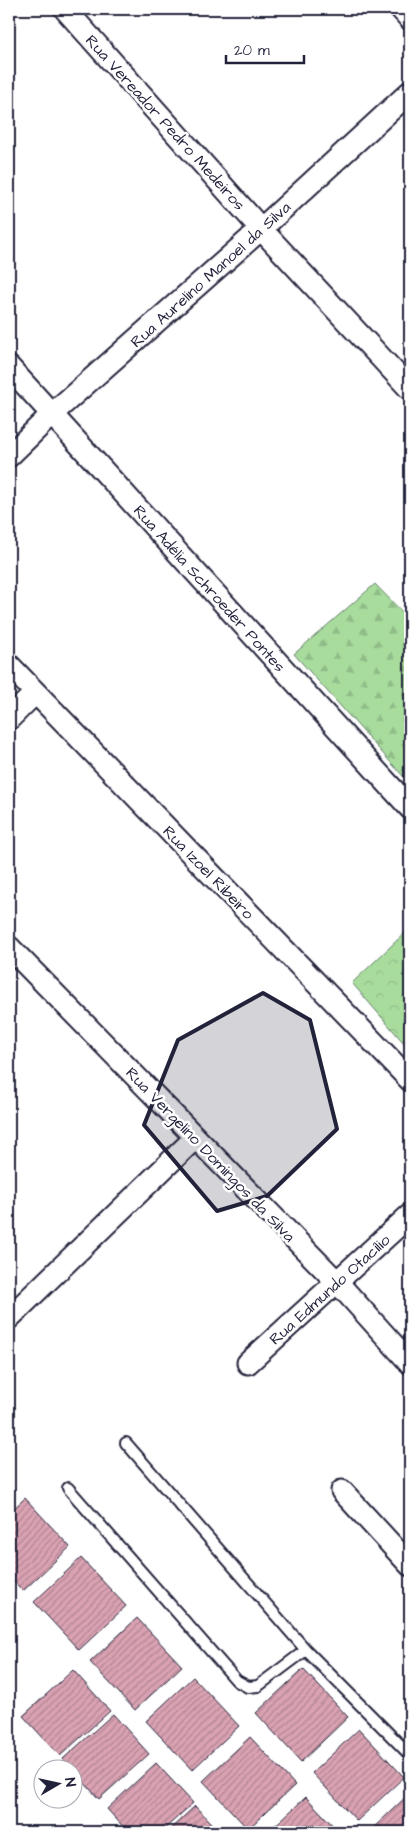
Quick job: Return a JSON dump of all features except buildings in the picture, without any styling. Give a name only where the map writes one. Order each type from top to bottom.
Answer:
[{"type":"street","name":"Rua Vereador Pedro Medeiros","points":[[65,9],[261,229],[410,388]]},
{"type":"street","points":[[401,9],[410,19]]},
{"type":"street","name":"Rua Aurelino Manoel da Silva","points":[[9,456],[52,414],[261,229],[410,92]]},
{"type":"street","name":"Rua Adélia Schroeder Pontes","points":[[9,367],[410,808]]},
{"type":"street","name":"Rua Izoel Ribeiro","points":[[9,665],[410,1080]]},
{"type":"street","points":[[9,719],[35,693]]},
{"type":"street","name":"Rua Vergelino Domingos da Silva","points":[[9,947],[336,1282],[410,1362]]},
{"type":"street","points":[[9,1318],[195,1138]]},
{"type":"street","name":"Rua Edmundo Otacílio","points":[[248,1363],[410,1215]]},
{"type":"street","points":[[342,1491],[410,1566]]},
{"type":"lane","points":[[126,1443],[306,1650],[410,1755]]},
{"type":"lane","points":[[68,1488],[237,1680],[248,1686],[258,1686],[306,1650]]},
{"type":"highlighted area","points":[[263,993],[310,1020],[337,1129],[267,1196],[217,1211],[144,1125],[178,1040]]},
{"type":"green space","points":[[375,584],[410,620],[410,784],[294,654]]},
{"type":"green space","points":[[410,928],[410,1050],[352,983]]}]
